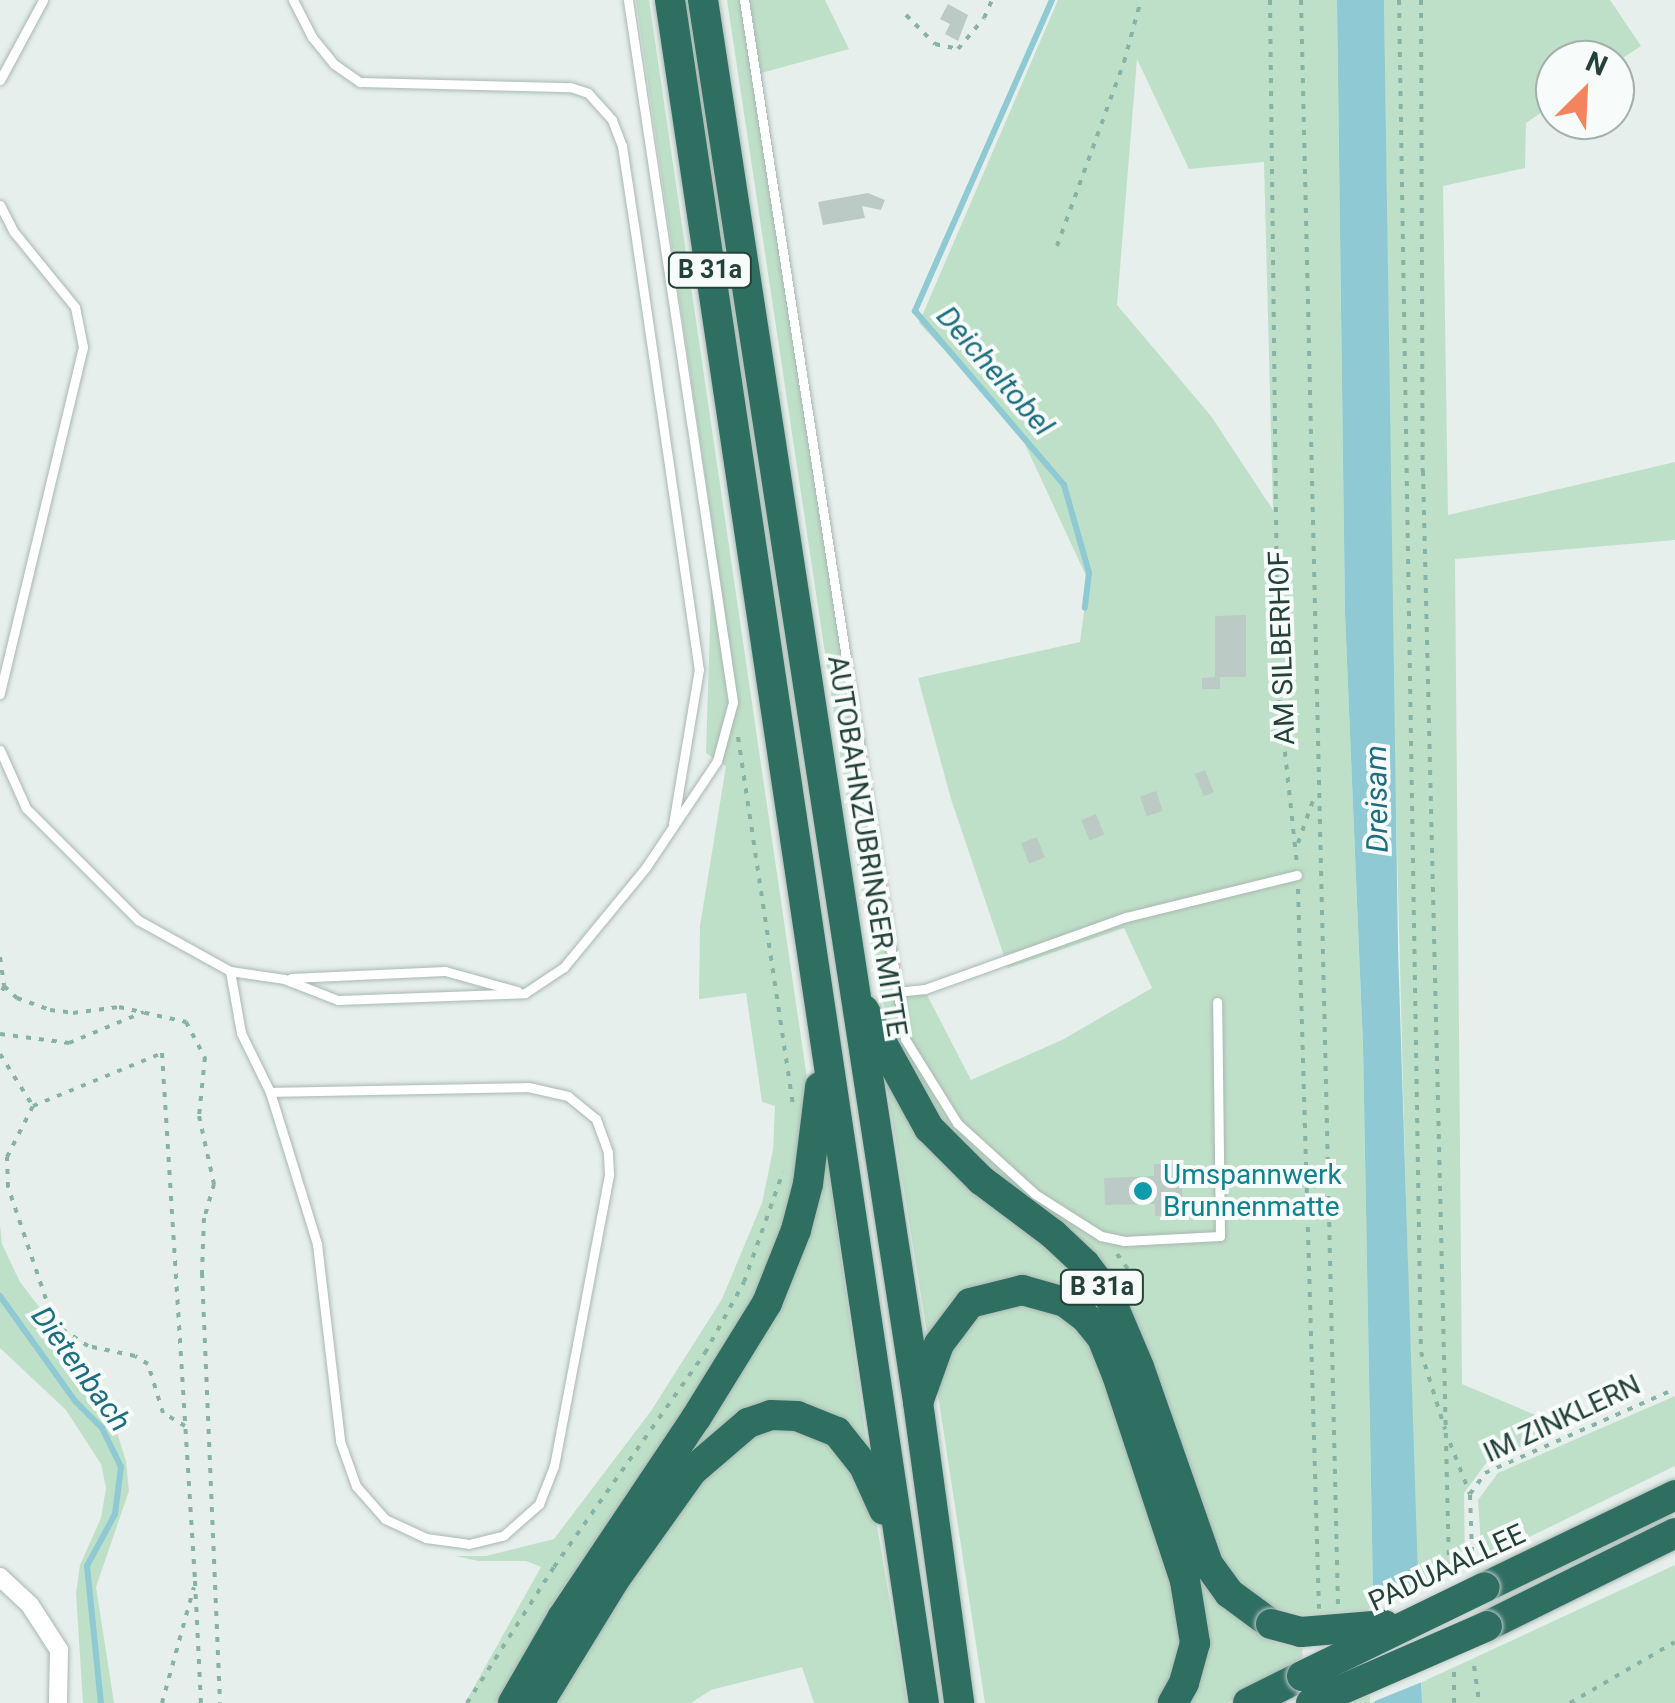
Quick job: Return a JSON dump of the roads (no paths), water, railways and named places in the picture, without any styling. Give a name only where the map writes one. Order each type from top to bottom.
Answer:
[{"type":"highway","name":"B 31a","points":[[670,0],[924,1703]]},
{"type":"highway","name":"AUTOBAHNZUBRINGER MITTE","points":[[704,0],[918,1402],[959,1703]]},
{"type":"highway","name":"B 31a","points":[[856,998],[929,1128],[981,1180],[1053,1234],[1085,1264],[1109,1296],[1139,1367],[1208,1564],[1228,1592],[1271,1624],[1302,1632],[1403,1624]]},
{"type":"highway","points":[[513,1703],[562,1618],[750,1336],[773,1290],[808,1184],[824,1044]]},
{"type":"highway","points":[[918,1402],[938,1344],[970,1303],[1022,1290],[1065,1302],[1086,1318],[1102,1338],[1118,1374],[1185,1581],[1195,1643],[1184,1684],[1173,1703]]},
{"type":"highway","name":"B 31a","points":[[539,1703],[615,1578],[692,1471],[748,1423],[771,1415],[797,1416],[836,1432],[864,1466],[898,1538]]},
{"type":"highway","name":"PADUAALLEE","points":[[1306,1689],[1403,1624],[1675,1495]]},
{"type":"highway","name":"PADUAALLEE","points":[[1248,1703],[1306,1689],[1487,1626],[1675,1533]]},
{"type":"street","points":[[0,1577],[30,1604],[59,1650],[58,1703]]},
{"type":"lane","points":[[0,80],[43,0]]},
{"type":"lane","points":[[293,0],[312,37],[334,64],[360,82],[570,87],[588,93],[612,120],[622,146],[699,668],[671,830]]},
{"type":"lane","points":[[284,979],[338,1000],[525,992],[564,967],[671,830],[717,761],[733,702],[628,0]]},
{"type":"lane","points":[[744,0],[905,1039],[956,1123],[1035,1194],[1101,1236],[1124,1241],[1220,1236],[1217,1002]]},
{"type":"lane","points":[[0,205],[14,232],[75,307],[83,347],[0,694]]},
{"type":"lane","points":[[0,750],[26,808],[138,920],[230,971],[284,979],[444,971],[525,992]]},
{"type":"lane","points":[[896,992],[925,989],[1126,917],[1298,875]]},
{"type":"lane","points":[[230,971],[241,1032],[270,1092],[317,1244],[340,1440],[356,1486],[384,1518],[426,1538],[469,1544],[504,1536],[539,1504],[554,1466],[609,1174],[608,1152],[596,1120],[568,1096],[528,1087],[270,1092]]},
{"type":"water","name":"Dreisam","points":[[1337,0],[1384,0],[1398,948],[1422,1703],[1375,1703],[1363,1046],[1345,613]]},
{"type":"waterway","name":"Deicheltobel","points":[[1052,0],[915,311],[1064,485],[1089,573],[1085,608]]},
{"type":"waterway","name":"Dietenbach","points":[[0,1296],[76,1402],[102,1428],[121,1467],[115,1514],[87,1566],[101,1703]]},
{"type":"place","name":"Umspannwerk Brunnenmatte","points":[[1143,1191]]}]
